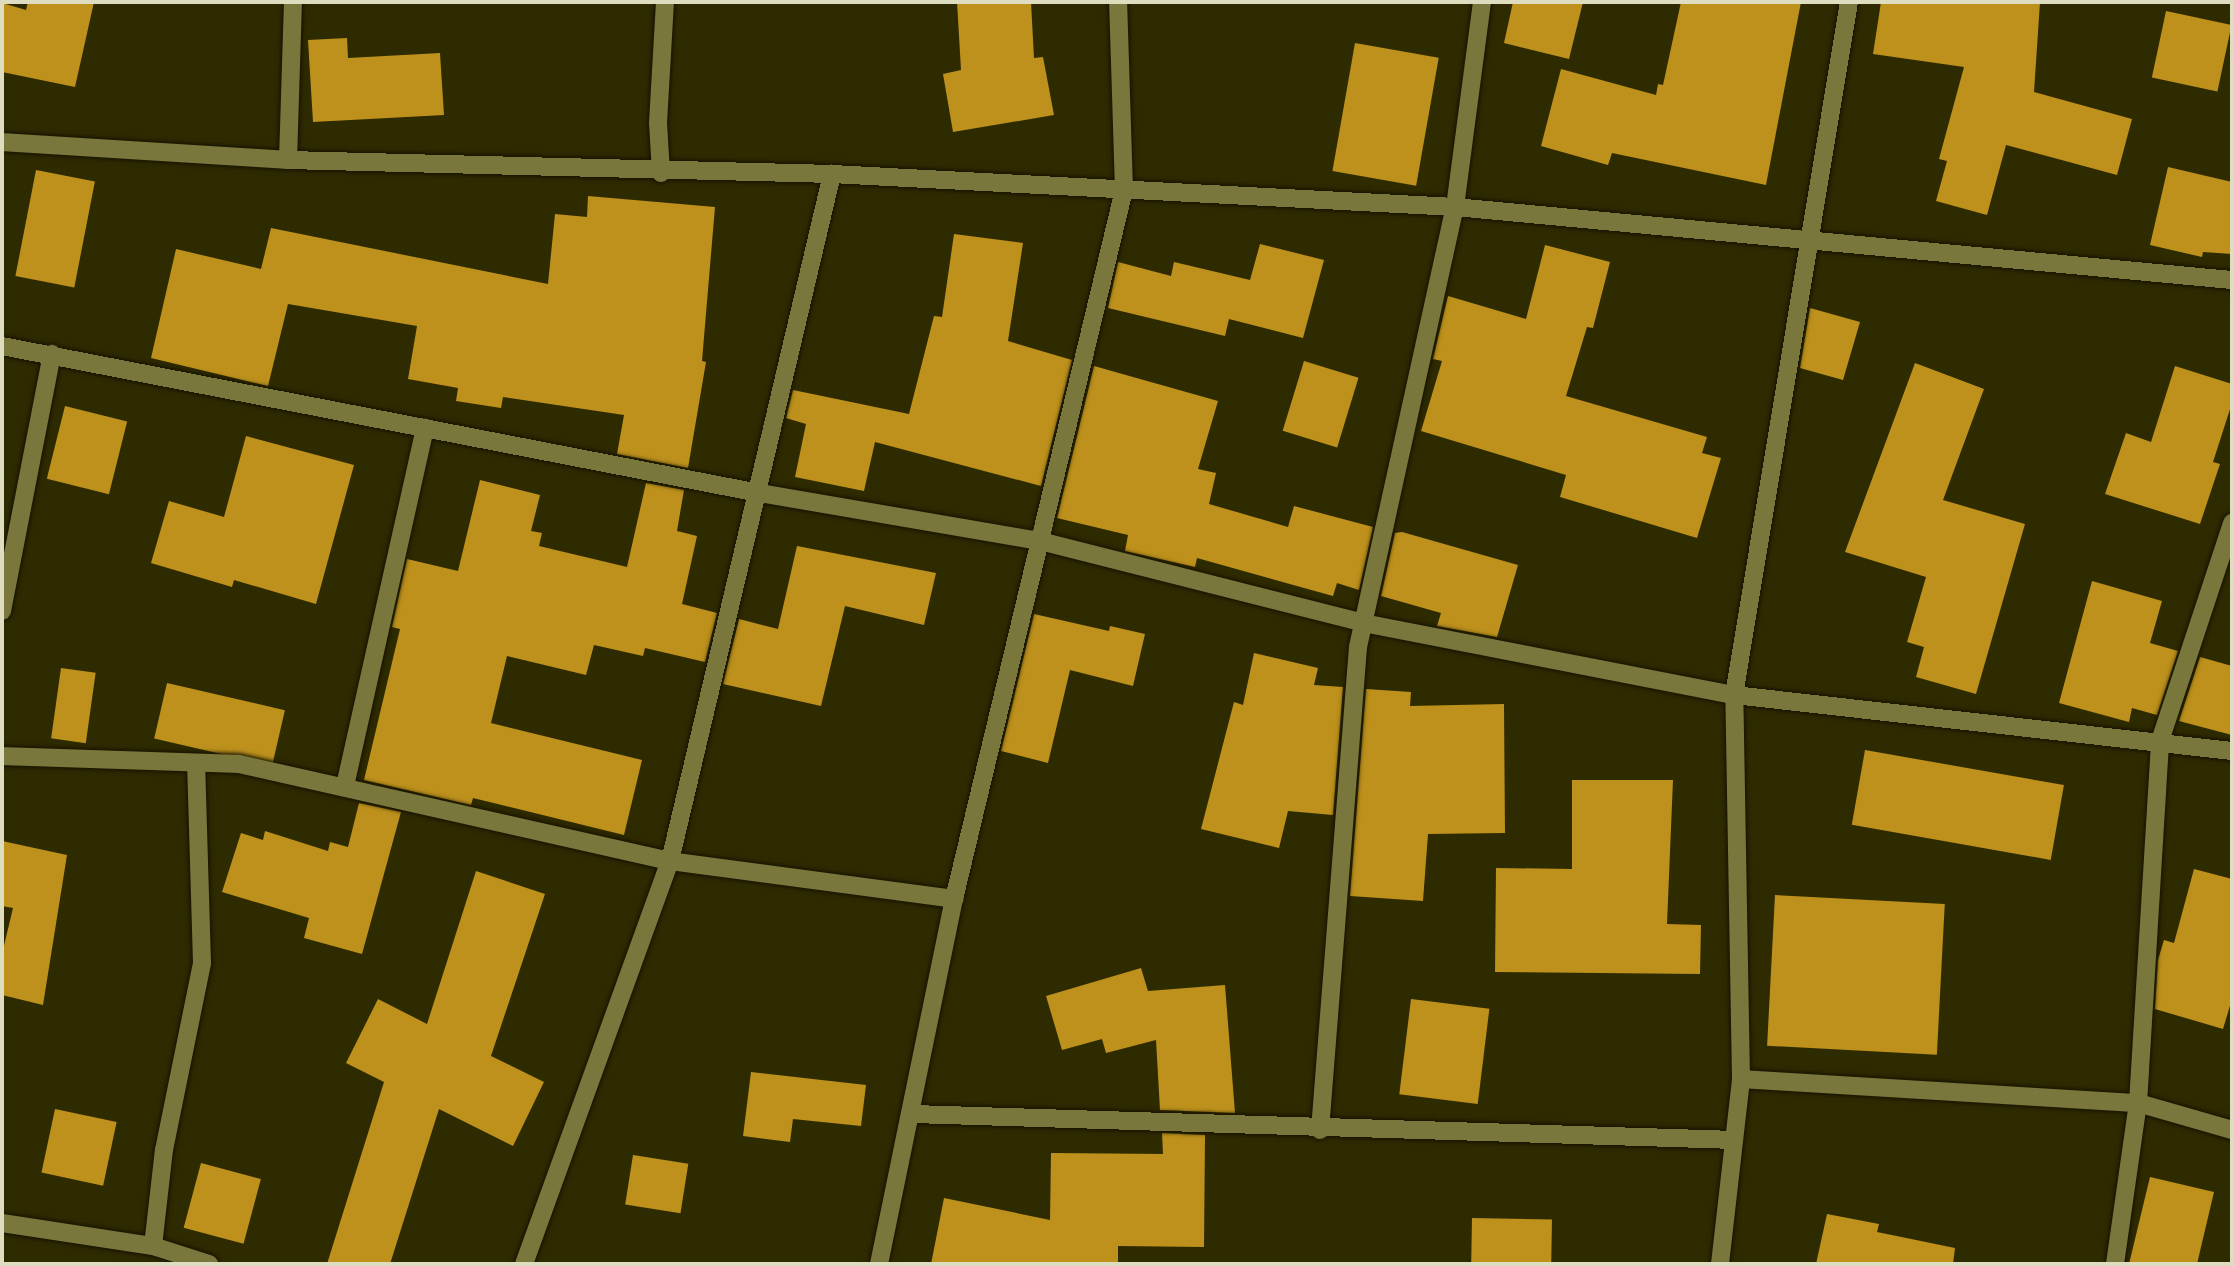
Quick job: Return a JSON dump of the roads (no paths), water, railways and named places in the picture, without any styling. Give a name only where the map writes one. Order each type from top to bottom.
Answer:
[{"type":"street","points":[[288,160],[293,2]]},
{"type":"street","points":[[661,173],[658,123],[665,2]]},
{"type":"street","points":[[879,1264],[913,1114],[954,899],[1124,190],[1118,2]]},
{"type":"street","points":[[1320,1130],[1363,624],[1455,207],[1482,2]]},
{"type":"street","points":[[1720,1264],[1741,1079],[1734,695],[1849,2]]},
{"type":"street","points":[[2,142],[288,160],[661,173],[832,174],[1455,207],[2232,280]]},
{"type":"street","points":[[524,1264],[670,861],[759,493],[832,174]]},
{"type":"street","points":[[2,346],[759,493],[1040,541],[1363,624],[1734,695],[2232,751]]},
{"type":"street","points":[[2,611],[52,354]]},
{"type":"street","points":[[345,786],[425,428]]},
{"type":"street","points":[[2115,1264],[2138,1103],[2160,741],[2232,523]]},
{"type":"street","points":[[2,756],[239,764],[670,861],[954,899]]},
{"type":"street","points":[[153,1246],[164,1150],[202,963],[196,763]]},
{"type":"street","points":[[1741,1079],[2138,1103],[2232,1130]]},
{"type":"street","points":[[913,1114],[1320,1130],[1734,1140]]},
{"type":"street","points":[[2,1223],[153,1246],[209,1264]]}]
